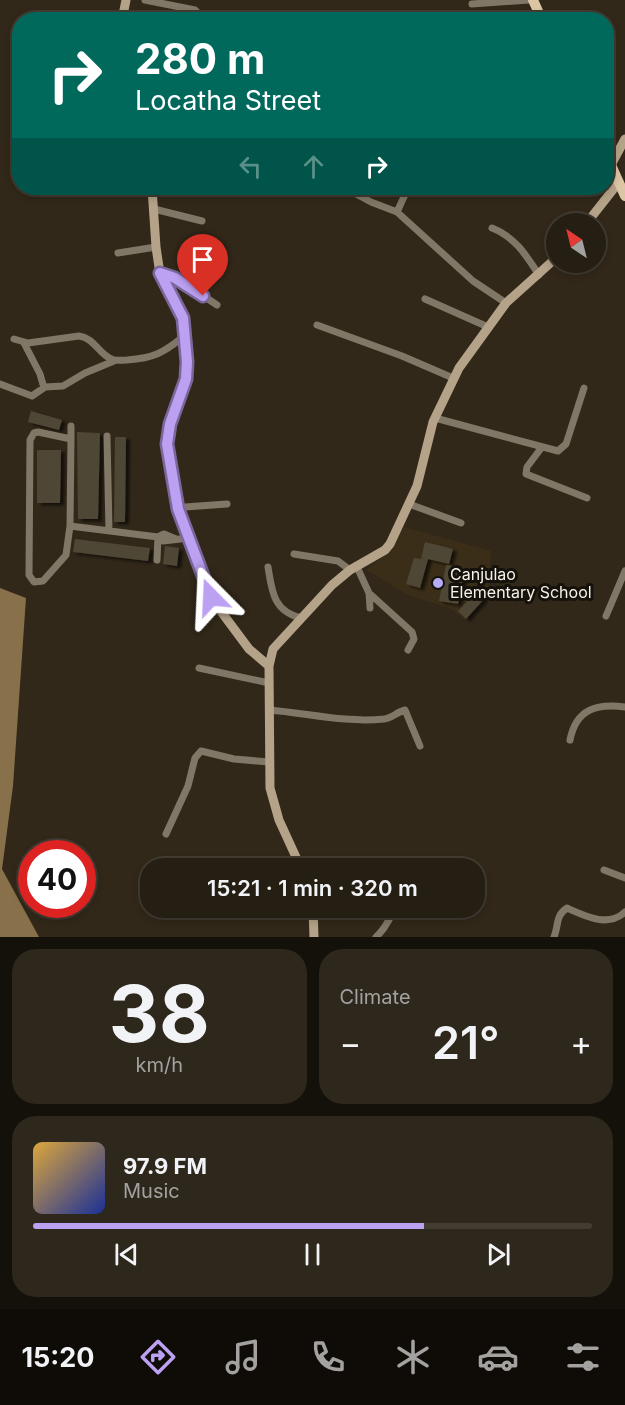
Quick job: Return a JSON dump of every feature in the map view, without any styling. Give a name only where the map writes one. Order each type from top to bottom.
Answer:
[{"type":"main road","points":[[614,172],[625,196]]},
{"type":"street","points":[[145,0],[195,10],[196,12]]},
{"type":"street","points":[[472,4],[531,0]]},
{"type":"street","points":[[614,160],[625,140]]},
{"type":"street","points":[[614,187],[618,182]]},
{"type":"street","points":[[153,195],[160,273],[183,318],[187,362],[186,379],[170,424],[167,444],[178,509],[214,602],[249,648],[269,666]]},
{"type":"street","points":[[358,195],[397,212],[466,274],[506,303]]},
{"type":"street","points":[[397,212],[405,195]]},
{"type":"street","points":[[594,213],[608,195]]},
{"type":"street","points":[[154,209],[202,221]]},
{"type":"street","points":[[492,228],[521,246],[539,275]]},
{"type":"street","points":[[118,253],[156,246]]},
{"type":"street","points":[[297,858],[279,820],[270,788],[269,666],[273,649],[332,585],[385,550],[390,544],[417,486],[435,418],[453,378],[506,303],[546,268]]},
{"type":"street","points":[[160,273],[175,278],[217,305]]},
{"type":"street","points":[[425,299],[488,327]]},
{"type":"street","points":[[317,326],[402,356],[453,378]]},
{"type":"street","points":[[14,339],[24,343],[87,337],[114,361]]},
{"type":"street","points":[[0,384],[32,396],[44,388],[63,386],[85,373],[114,361],[146,359],[154,356],[183,337]]},
{"type":"street","points":[[24,343],[40,374],[44,388]]},
{"type":"street","points":[[435,418],[558,451],[562,449],[584,388]]},
{"type":"street","points":[[71,426],[71,439],[70,526],[64,559],[43,581],[34,582],[28,575],[30,441],[34,433],[38,432],[71,439]]},
{"type":"street","points":[[107,435],[108,530]]},
{"type":"street","points":[[542,447],[527,467],[526,474],[587,498]]},
{"type":"street","points":[[178,509],[227,504]]},
{"type":"street","points":[[409,504],[461,523]]},
{"type":"street","points":[[70,526],[158,537],[164,534],[176,539],[189,538]]},
{"type":"street","points":[[157,560],[158,537]]},
{"type":"street","points":[[294,554],[338,561],[353,569],[369,593],[411,632],[414,639],[408,650]]},
{"type":"street","points":[[268,567],[276,601],[284,612],[301,618]]},
{"type":"street","points":[[606,616],[622,588],[625,571]]},
{"type":"street","points":[[369,593],[370,608]]},
{"type":"street","points":[[199,668],[269,683]]},
{"type":"street","points":[[570,740],[575,724],[588,710],[606,705],[625,707]]},
{"type":"street","points":[[269,710],[360,720],[387,719],[405,710],[420,746]]},
{"type":"street","points":[[166,834],[188,786],[195,758],[199,753],[203,751],[234,759],[269,762]]},
{"type":"street","points":[[604,870],[625,878]]},
{"type":"street","points":[[554,937],[557,918],[567,908],[593,919],[612,919],[620,917],[625,912]]},
{"type":"street","points":[[313,918],[314,937]]},
{"type":"street","points":[[375,937],[389,918]]},
{"type":"shaded area","name":"Canjulao Elementary School","points":[[404,527],[491,551],[488,597],[466,620],[449,608],[410,596],[366,570],[391,551]]},
{"type":"shaded area","points":[[0,588],[26,598],[13,786],[2,869],[18,898],[18,918],[29,918],[39,937],[0,937]]},
{"type":"building","points":[[31,411],[62,420],[59,430],[28,422]]},
{"type":"building","points":[[77,432],[100,433],[98,519],[78,519]]},
{"type":"building","points":[[115,437],[126,437],[125,522],[114,522]]},
{"type":"building","points":[[37,450],[61,450],[60,503],[37,503]]},
{"type":"building","points":[[75,539],[150,548],[148,561],[73,552]]},
{"type":"building","points":[[425,542],[453,549],[449,564],[428,559],[420,588],[406,584],[414,558],[421,559]]},
{"type":"building","points":[[165,546],[179,548],[177,566],[163,564]]},
{"type":"building","points":[[446,565],[465,568],[458,604],[439,601]]},
{"type":"building","points":[[476,592],[484,599],[466,619],[458,611]]},
{"type":"place","name":"Canjulao Elementary School","points":[[438,583]]},
{"type":"route","points":[[203,296],[175,278],[160,273],[183,318],[187,362],[186,379],[170,424],[167,444],[178,509],[211,597]]}]
